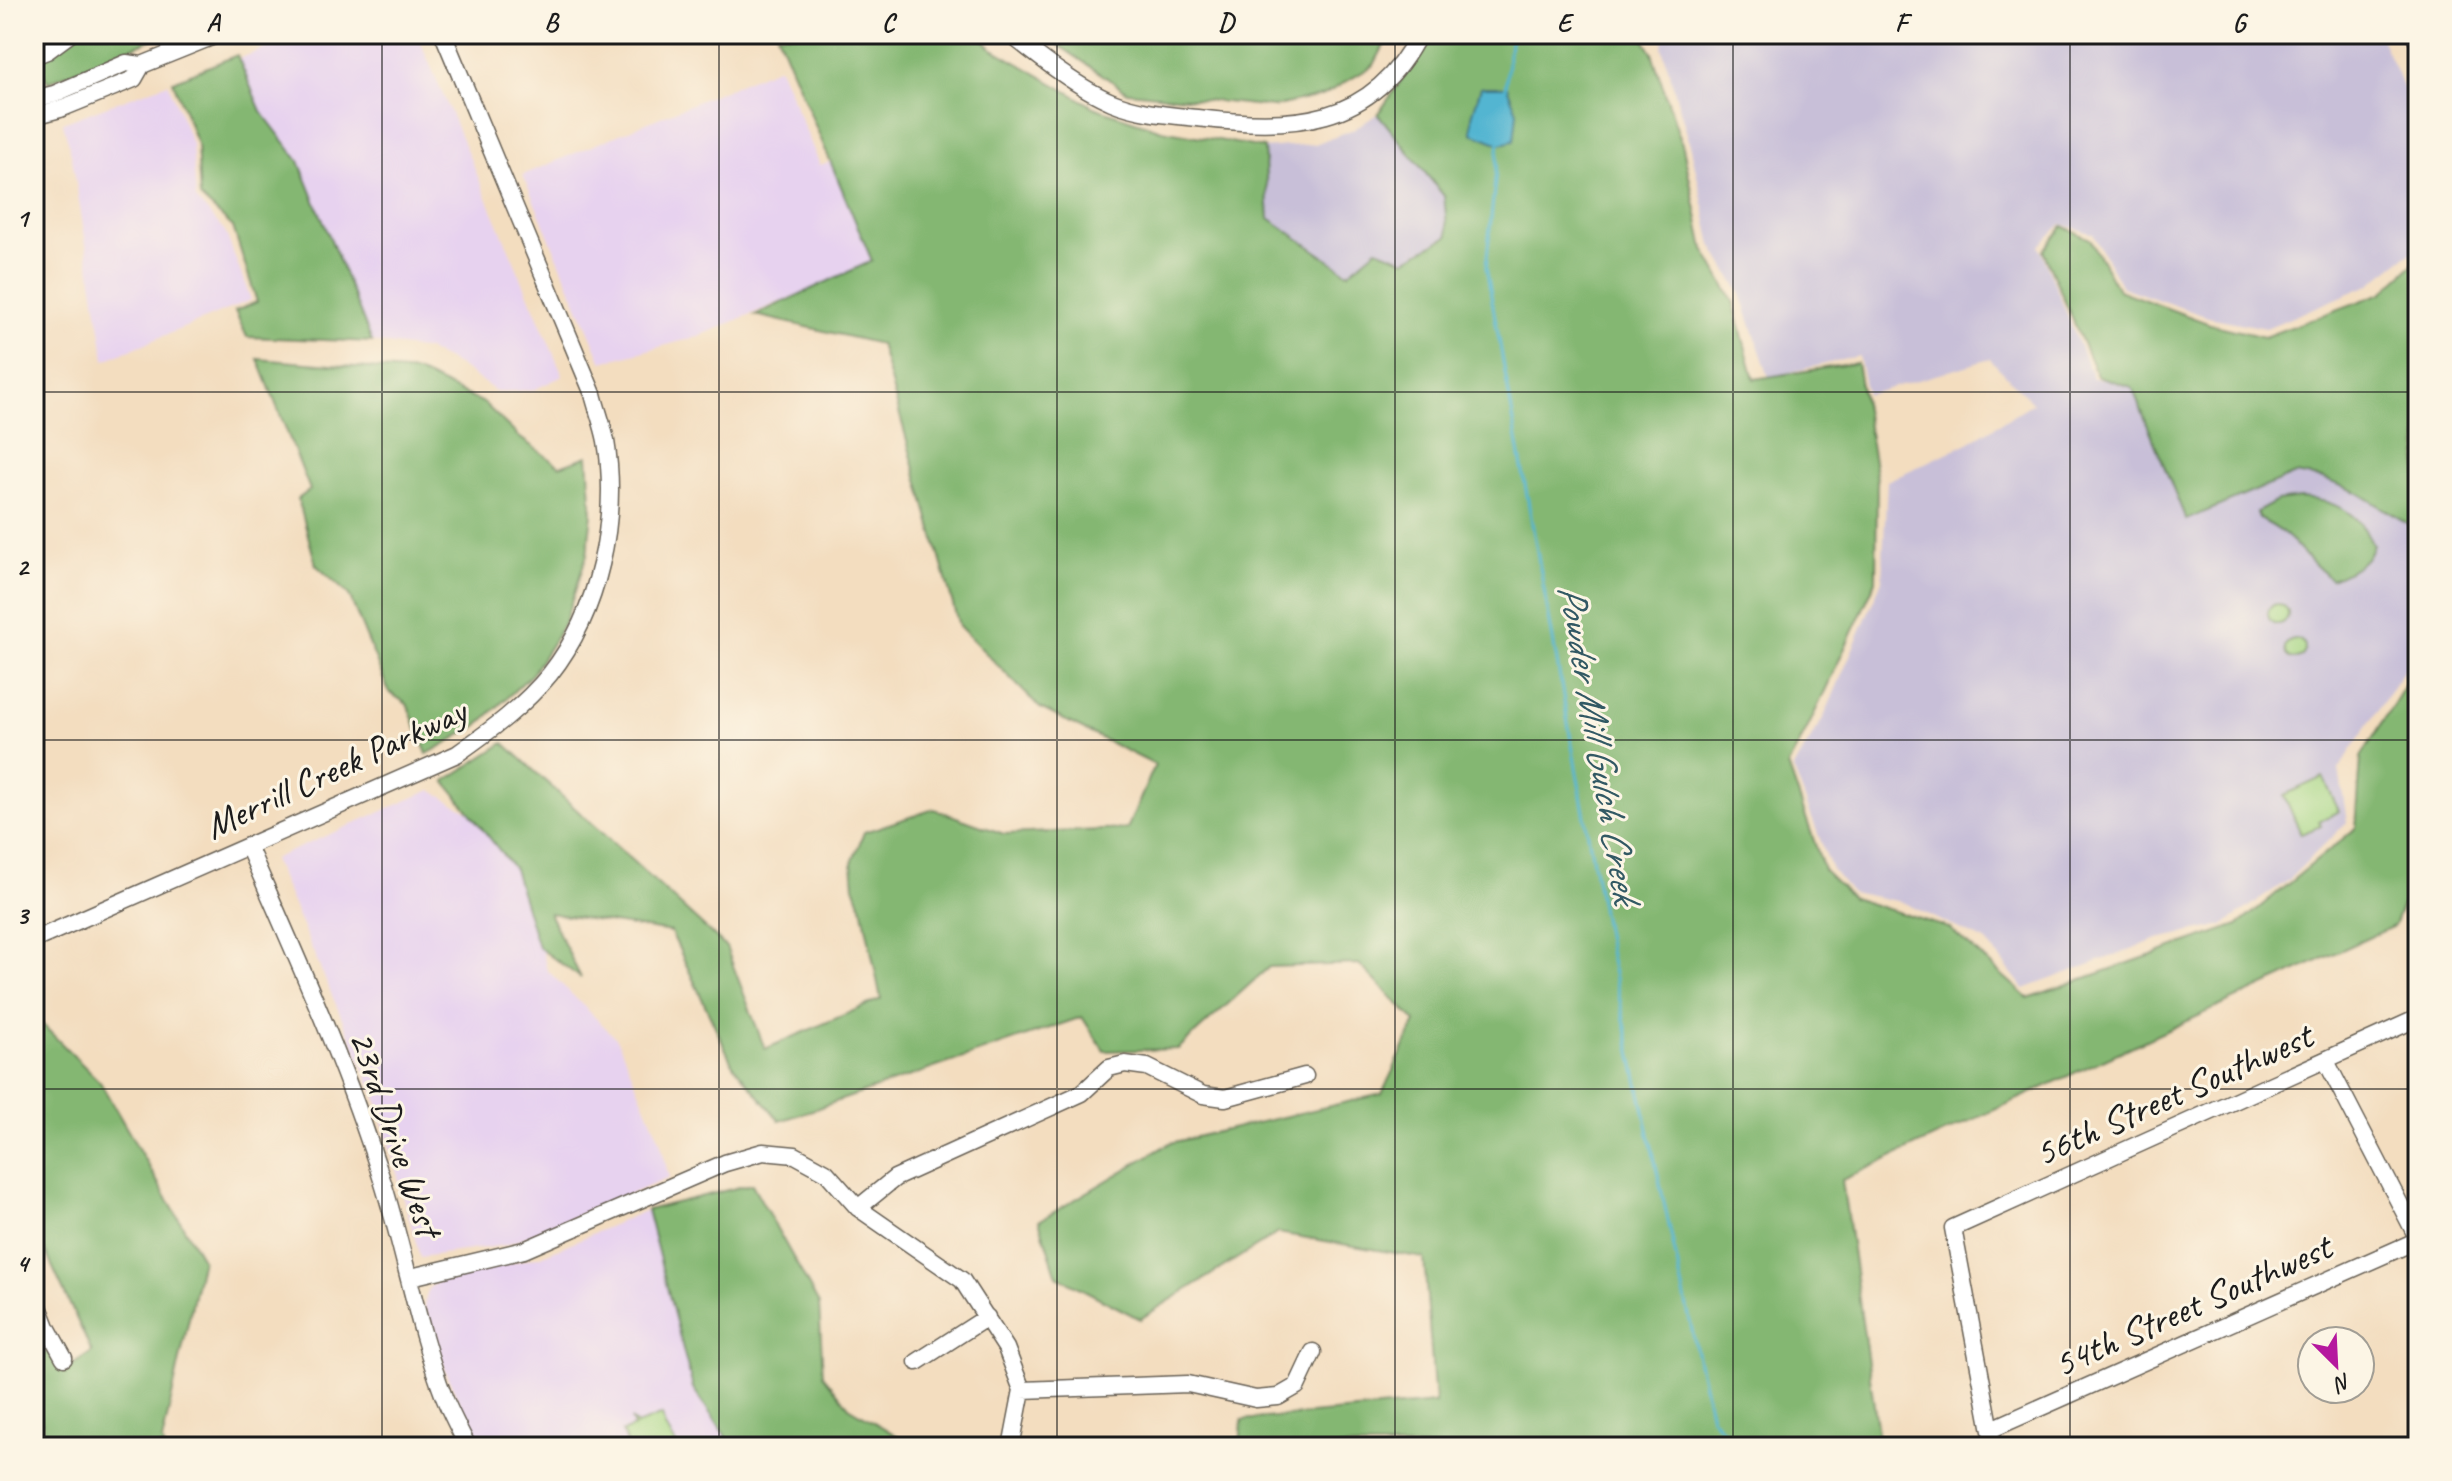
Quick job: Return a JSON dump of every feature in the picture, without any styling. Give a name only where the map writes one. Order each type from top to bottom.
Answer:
[{"type":"street","points":[[34,56],[47,51],[70,34]]},
{"type":"street","points":[[34,99],[54,94],[126,63],[142,65],[219,34]]},
{"type":"street","name":"Merrill Creek Parkway","points":[[34,940],[457,754],[489,732],[549,674],[567,648],[597,582],[609,501],[609,471],[602,424],[593,394],[443,34]]},
{"type":"street","points":[[1010,34],[1079,83],[1120,105],[1159,114],[1248,123],[1316,119],[1363,100],[1388,81],[1419,34]]},
{"type":"street","points":[[2414,34],[2418,42]]},
{"type":"street","points":[[34,116],[60,109],[134,79],[142,65]]},
{"type":"street","name":"23rd Drive West","points":[[248,846],[345,1069],[383,1181],[444,1398],[468,1447]]},
{"type":"street","name":"56th Street Southwest","points":[[1992,1429],[1953,1228],[2418,1018]]},
{"type":"street","points":[[2326,1061],[2418,1239]]},
{"type":"street","points":[[858,1208],[895,1178],[1082,1093],[1109,1068],[1125,1064],[1147,1067],[1203,1095],[1225,1098],[1305,1076]]},
{"type":"street","points":[[411,1277],[524,1250],[725,1163],[763,1152],[795,1155],[826,1172],[858,1208],[962,1280],[1006,1348],[1022,1390],[1011,1447]]},
{"type":"street","name":"54th Street Southwest","points":[[1992,1429],[2418,1239]]},
{"type":"street","points":[[34,1294],[40,1331],[64,1358]]},
{"type":"street","points":[[917,1362],[987,1317]]},
{"type":"street","points":[[1022,1390],[1188,1384],[1256,1399],[1278,1397],[1297,1386],[1313,1352]]},
{"type":"street","points":[[1992,1429],[1994,1447]]},
{"type":"shaded area","points":[[300,34],[417,34],[563,376],[533,390],[497,392],[458,365],[428,350],[372,342],[299,161],[261,111],[239,59]]},
{"type":"shaded area","points":[[1665,34],[2379,34],[2418,119],[2418,247],[2369,285],[2266,328],[2208,317],[2122,287],[2093,234],[2062,224],[2039,246],[2093,378],[2116,380],[2132,387],[2186,519],[2295,474],[2324,479],[2357,492],[2418,530],[2418,649],[2339,769],[2347,822],[2288,880],[2223,925],[2158,939],[2024,989],[1987,942],[1902,902],[1851,892],[1831,868],[1793,768],[1824,717],[1882,580],[1887,481],[1968,443],[2033,403],[1990,359],[1867,395],[1859,356],[1769,377],[1741,294],[1712,245],[1691,148],[1662,47]]},
{"type":"shaded area","points":[[779,67],[820,165],[832,161],[874,262],[697,337],[602,362],[523,175]]},
{"type":"shaded area","points":[[168,83],[192,144],[196,199],[225,231],[251,300],[105,360],[72,158],[63,123]]},
{"type":"shaded area","points":[[1378,114],[1444,196],[1448,237],[1405,260],[1377,249],[1348,273],[1269,218],[1264,148],[1315,144],[1354,129]]},
{"type":"shaded area","points":[[431,790],[513,838],[547,970],[617,1039],[660,1140],[669,1178],[506,1245],[420,1257],[376,1097],[273,859]]},
{"type":"shaded area","points":[[647,1210],[693,1388],[733,1447],[478,1447],[443,1364],[424,1305],[429,1288],[440,1280],[541,1256]]},
{"type":"green space","points":[[34,34],[165,34],[48,82],[34,57]]},
{"type":"green space","points":[[777,34],[979,34],[990,47],[1096,108],[1162,130],[1264,148],[1269,218],[1348,273],[1377,249],[1405,260],[1448,236],[1444,196],[1378,114],[1433,34],[1641,34],[1652,53],[1683,147],[1704,249],[1733,301],[1754,379],[1857,363],[1877,479],[1876,581],[1788,765],[1824,870],[1852,898],[1949,928],[2028,998],[2238,925],[2356,828],[2361,757],[2418,664],[2418,863],[2394,926],[1842,1180],[1880,1447],[1240,1447],[1242,1420],[1435,1403],[1424,1258],[1278,1233],[1140,1319],[1057,1276],[1039,1221],[1170,1143],[1382,1094],[1416,1022],[1359,964],[1269,967],[1178,1049],[1104,1051],[1082,1017],[780,1121],[733,1065],[671,932],[549,913],[581,978],[538,947],[514,869],[445,781],[504,743],[726,947],[765,1049],[881,999],[863,911],[854,886],[852,863],[864,832],[934,809],[1004,834],[1127,829],[1155,765],[1040,708],[959,626],[880,344],[755,315],[872,261]]},
{"type":"green space","points":[[1042,34],[1390,34],[1374,65],[1324,95],[1273,107],[1128,92]]},
{"type":"green space","points":[[237,55],[261,111],[299,161],[372,342],[247,337],[235,311],[257,302],[233,227],[200,197],[197,144],[173,81]]},
{"type":"green space","points":[[2063,226],[2090,239],[2118,290],[2210,324],[2264,337],[2382,293],[2418,260],[2418,530],[2357,492],[2324,479],[2295,474],[2186,520],[2132,387],[2097,376],[2043,251]]},
{"type":"green space","points":[[258,359],[417,372],[484,403],[519,437],[560,466],[588,456],[592,514],[587,555],[564,624],[532,674],[477,726],[427,754],[407,704],[389,692],[349,595],[316,565],[298,499],[310,490]]},
{"type":"green space","points":[[2300,498],[2335,505],[2353,516],[2373,545],[2367,557],[2331,579],[2282,532],[2259,519],[2257,512],[2277,501]]},
{"type":"green space","points":[[2278,604],[2285,607],[2288,614],[2285,621],[2278,624],[2271,621],[2268,614],[2271,607]]},
{"type":"green space","points":[[2295,639],[2302,642],[2305,649],[2302,656],[2295,659],[2288,656],[2285,649],[2288,642]]},
{"type":"green space","points":[[2323,777],[2339,811],[2319,821],[2321,826],[2301,834],[2284,795]]},
{"type":"green space","points":[[34,1016],[100,1082],[202,1259],[162,1442],[164,1447],[34,1447],[34,1443],[47,1438],[34,1398],[34,1359],[53,1348],[68,1368],[92,1352],[34,1227]]},
{"type":"green space","points":[[752,1184],[819,1304],[823,1375],[849,1407],[916,1447],[733,1447],[693,1388],[647,1210]]},
{"type":"green space","points":[[662,1415],[665,1427],[678,1447],[629,1447],[622,1432],[634,1427],[631,1419],[637,1425]]},
{"type":"water","points":[[1481,87],[1507,87],[1517,112],[1514,141],[1500,144],[1472,133],[1472,116]]},
{"type":"waterway","name":"Powder Mill Gulch Creek","points":[[1505,90],[1511,34]]},
{"type":"waterway","name":"Powder Mill Gulch Creek","points":[[1499,141],[1486,267],[1609,951],[1711,1417],[1738,1447]]}]
